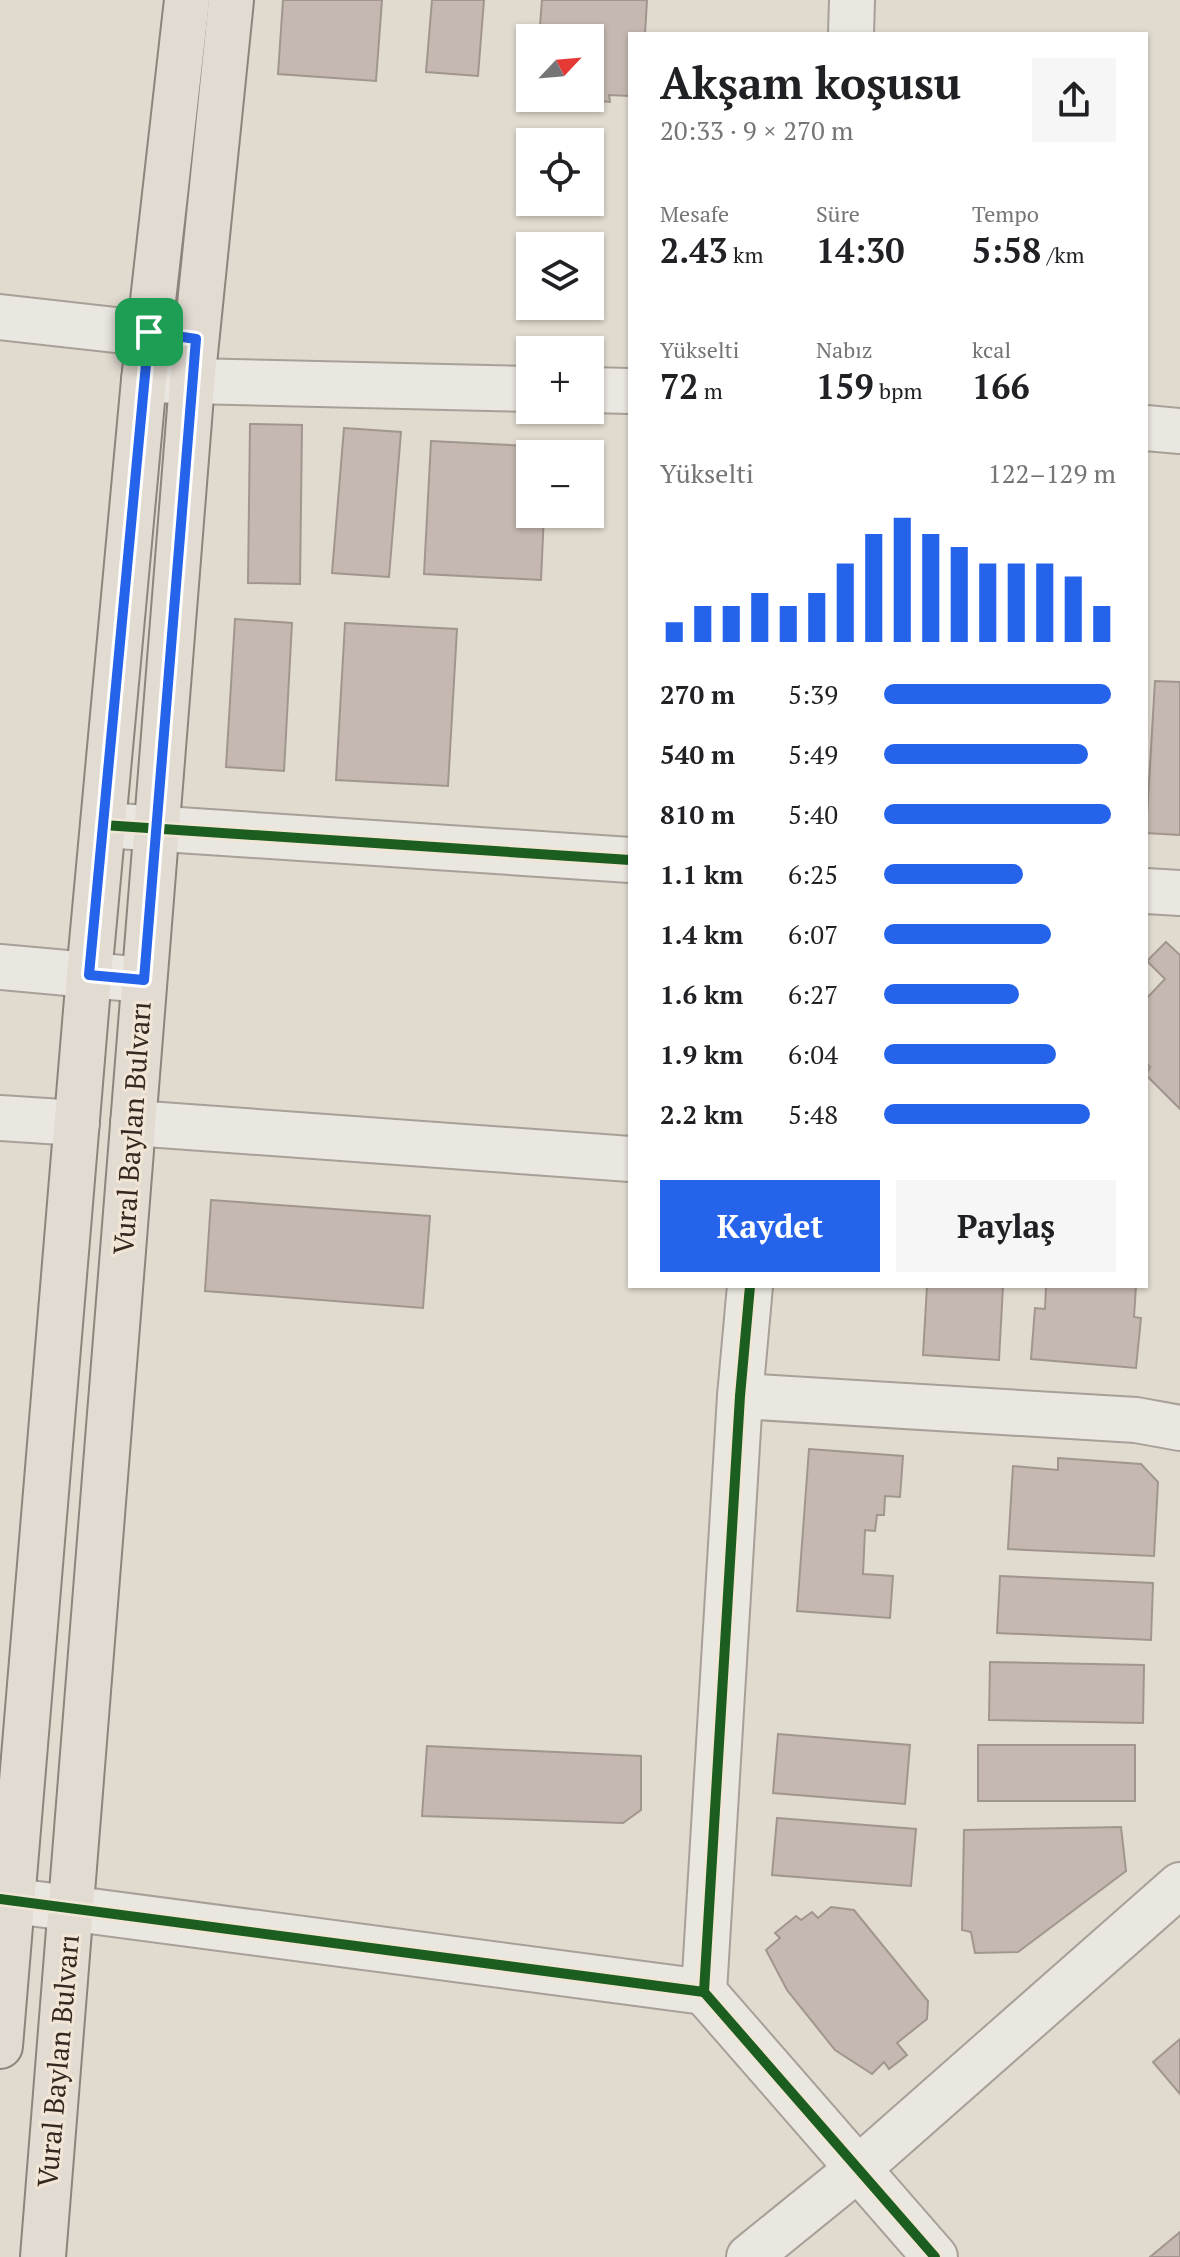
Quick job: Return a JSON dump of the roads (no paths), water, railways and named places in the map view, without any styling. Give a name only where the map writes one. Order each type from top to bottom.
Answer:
[{"type":"main road","name":"Vural Baylan Bulvarı","points":[[0,2046],[5,1899],[89,975],[144,380],[187,0]]},
{"type":"main road","name":"Vural Baylan Bulvarı","points":[[43,2257],[192,383],[231,0]]},
{"type":"street","points":[[851,32],[852,0]]},
{"type":"street","points":[[0,317],[196,339]]},
{"type":"street","points":[[144,380],[516,389]]},
{"type":"street","points":[[604,390],[628,391]]},
{"type":"street","points":[[1148,428],[1180,431]]},
{"type":"street","points":[[103,825],[156,831],[628,860]]},
{"type":"street","points":[[1148,891],[1180,893]]},
{"type":"street","points":[[0,967],[144,980]]},
{"type":"street","points":[[0,1118],[77,1123]]},
{"type":"street","points":[[133,1123],[628,1159]]},
{"type":"street","points":[[704,1992],[740,1396],[750,1288]]},
{"type":"street","points":[[740,1396],[1136,1420],[1180,1428]]},
{"type":"street","points":[[749,2257],[860,2167],[1180,1885]]},
{"type":"street","points":[[5,1899],[704,1992],[860,2167],[935,2257]]}]
